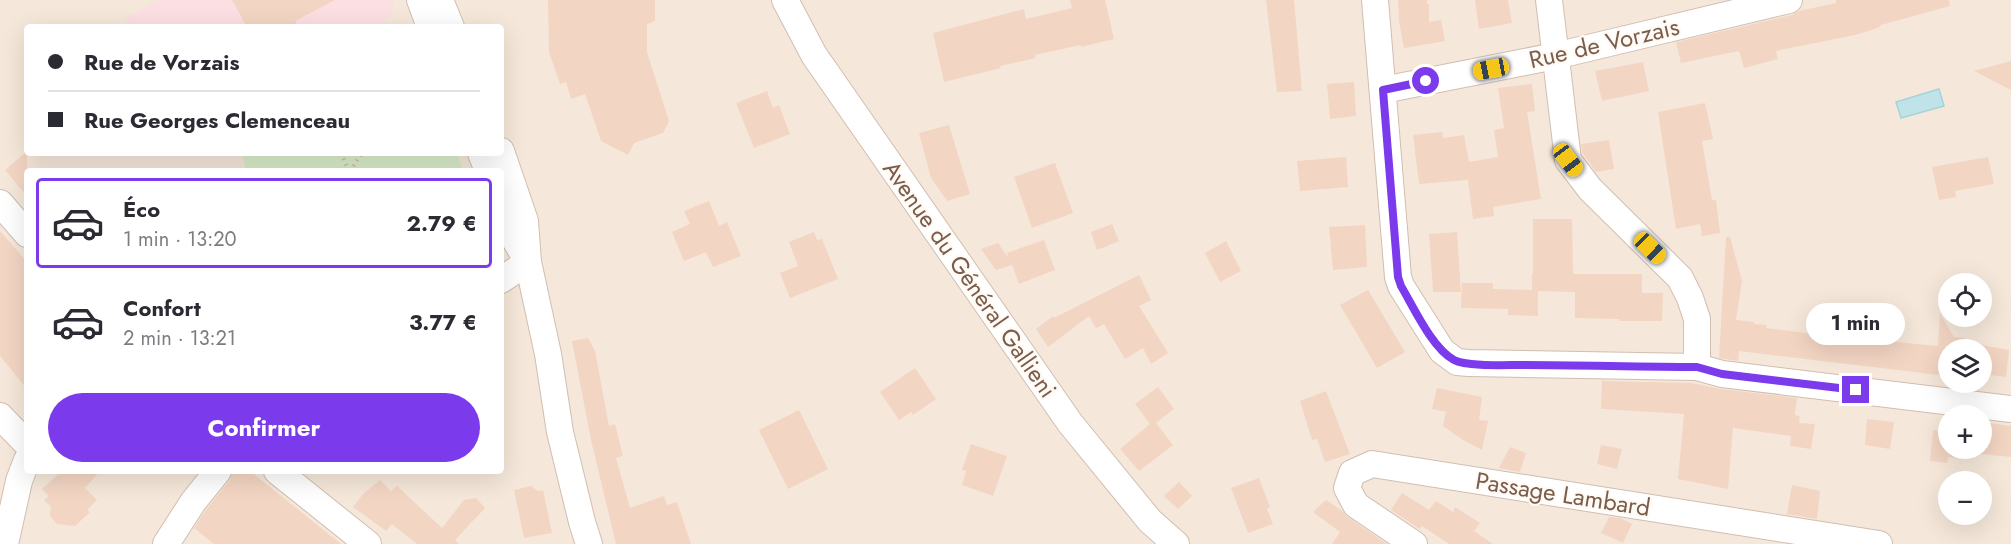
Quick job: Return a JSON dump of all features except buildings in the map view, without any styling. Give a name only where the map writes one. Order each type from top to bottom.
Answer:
[{"type":"street","points":[[420,0],[429,24]]},
{"type":"street","points":[[440,0],[450,24]]},
{"type":"street","name":"Avenue du Général Gallieni","points":[[785,0],[814,55],[1070,423],[1150,521],[1176,544]]},
{"type":"street","points":[[1375,0],[1398,277],[1401,286],[1442,351],[1456,362],[1697,367],[1722,374],[2011,409]]},
{"type":"street","points":[[1549,0],[1568,160],[1590,189],[1680,278],[1697,319],[1697,367]]},
{"type":"street","name":"Rue de Vorzais","points":[[1383,90],[1555,56],[1789,0]]},
{"type":"street","points":[[503,156],[525,220],[528,262],[548,354],[560,432],[590,544]]},
{"type":"street","points":[[0,203],[24,231]]},
{"type":"street","points":[[504,217],[508,228],[528,262]]},
{"type":"street","points":[[504,277],[528,262]]},
{"type":"street","points":[[0,416],[24,441]]},
{"type":"street","name":"Passage Lambard","points":[[1414,544],[1356,505],[1347,488],[1352,473],[1372,464],[1879,544]]},
{"type":"street","points":[[5,544],[24,468]]},
{"type":"street","points":[[166,544],[193,502],[216,474]]},
{"type":"street","points":[[282,474],[368,544]]},
{"type":"shaded area","points":[[0,0],[2011,0],[2011,544],[0,544]]},
{"type":"shaded area","points":[[158,0],[395,0],[390,17],[375,24],[128,24],[125,18]]},
{"type":"green space","points":[[243,156],[458,156],[462,168],[245,168]]},
{"type":"water","points":[[1939,89],[1944,106],[1901,118],[1896,102]]},
{"type":"route","points":[[1426,81],[1383,90],[1398,277],[1401,286],[1434,340],[1442,351],[1456,362],[1697,367],[1722,374],[1856,390]]}]
